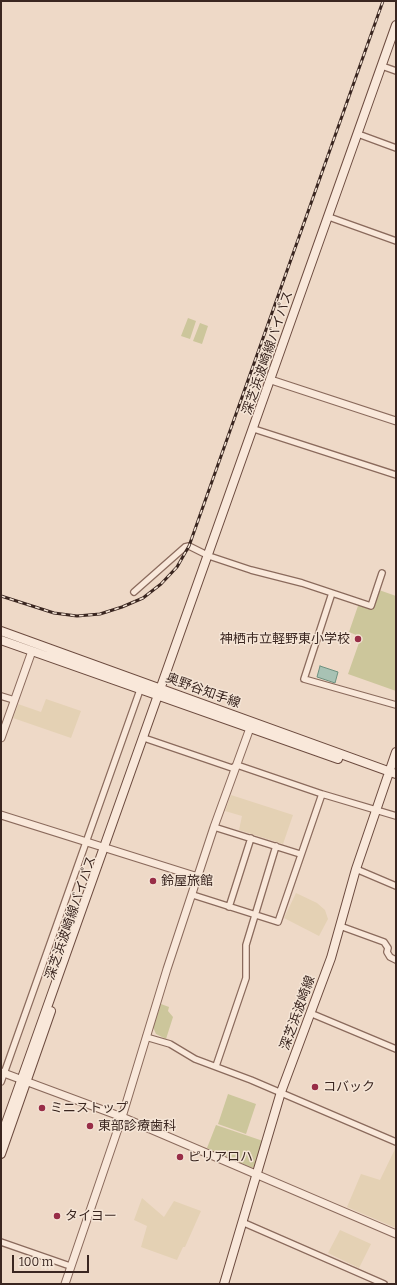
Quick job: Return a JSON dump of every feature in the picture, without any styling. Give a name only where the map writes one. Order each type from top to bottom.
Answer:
[{"type":"main road","name":"深芝浜波崎線バイパス","points":[[106,847],[147,739],[161,689],[396,25]]},
{"type":"main road","name":"奥野谷知手線","points":[[1,632],[161,689],[390,774],[396,780]]},
{"type":"main road","name":"奥野谷知手線","points":[[1,640],[159,697],[390,774]]},
{"type":"main road","name":"深芝浜波崎線バイパス","points":[[1,1154],[24,1081],[159,697]]},
{"type":"main road","name":"深芝浜波崎線","points":[[224,1284],[281,1092],[331,958],[356,869],[375,809],[390,774],[396,752]]},
{"type":"main road","name":"深芝浜波崎線バイパス","points":[[1,1137],[24,1081]]},
{"type":"street","points":[[382,66],[396,71]]},
{"type":"street","points":[[358,134],[396,148]]},
{"type":"street","points":[[329,217],[396,241]]},
{"type":"street","points":[[271,380],[396,421]]},
{"type":"street","points":[[254,429],[396,475]]},
{"type":"street","points":[[134,592],[185,547],[189,546],[209,556],[371,606],[382,573]]},
{"type":"street","points":[[332,593],[304,680],[396,705]]},
{"type":"street","points":[[1,735],[32,652]]},
{"type":"street","points":[[1,1082],[2,1073],[140,690]]},
{"type":"street","points":[[1,696],[14,700]]},
{"type":"street","points":[[65,1284],[122,1117],[167,969],[193,896],[214,827],[250,728]]},
{"type":"street","points":[[147,739],[232,768],[237,765],[322,794],[396,816]]},
{"type":"street","points":[[193,896],[278,922],[300,854],[322,794]]},
{"type":"street","points":[[1,815],[198,877]]},
{"type":"street","points":[[214,827],[300,854]]},
{"type":"street","points":[[229,907],[251,838]]},
{"type":"street","points":[[216,1066],[246,978],[246,945],[276,846]]},
{"type":"street","points":[[356,869],[396,886]]},
{"type":"street","points":[[340,926],[384,942],[388,948],[387,952],[390,957],[396,960]]},
{"type":"street","points":[[310,1013],[396,1049]]},
{"type":"street","points":[[146,1037],[170,1044],[195,1059],[281,1092],[396,1142]]},
{"type":"street","points":[[2,1073],[122,1117],[396,1234]]},
{"type":"street","points":[[242,1222],[384,1284]]},
{"type":"street","points":[[1,1242],[70,1266]]},
{"type":"shaded area","points":[[188,318],[196,321],[190,339],[181,336]]},
{"type":"shaded area","points":[[200,323],[208,326],[202,344],[193,341]]},
{"type":"shaded area","points":[[379,590],[396,596],[396,691],[348,674],[361,637],[349,632],[359,603],[372,608]]},
{"type":"shaded area","points":[[320,666],[338,672],[335,683],[317,677]]},
{"type":"shaded area","points":[[46,699],[81,711],[71,738],[13,718],[18,704],[41,712]]},
{"type":"shaded area","points":[[231,795],[293,815],[283,844],[239,830],[242,816],[225,811]]},
{"type":"shaded area","points":[[296,893],[317,903],[325,910],[328,919],[319,936],[284,918]]},
{"type":"shaded area","points":[[161,1004],[169,1007],[168,1011],[173,1017],[166,1039],[156,1034],[153,1027]]},
{"type":"shaded area","points":[[228,1094],[256,1104],[246,1134],[218,1124]]},
{"type":"shaded area","points":[[216,1125],[263,1141],[256,1165],[252,1168],[207,1148]]},
{"type":"shaded area","points":[[396,1147],[396,1228],[347,1207],[361,1174],[380,1180]]},
{"type":"shaded area","points":[[142,1198],[164,1217],[174,1201],[201,1211],[185,1247],[183,1247],[177,1260],[141,1247],[147,1226],[134,1220]]},
{"type":"shaded area","points":[[340,1230],[371,1244],[359,1268],[328,1253]]},
{"type":"railway","points":[[1,596],[54,613],[77,616],[100,614],[143,598],[161,584],[177,567],[189,546],[383,1]]},
{"type":"place","name":"神栖市立軽野東小学校","points":[[358,639]]},
{"type":"place","name":"鈴屋旅館","points":[[153,881]]},
{"type":"place","name":"コバック","points":[[315,1087]]},
{"type":"place","name":"ミニストップ","points":[[42,1108]]},
{"type":"place","name":"東部診療歯科","points":[[90,1126]]},
{"type":"place","name":"ピリアロハ","points":[[180,1157]]},
{"type":"place","name":"タイヨー","points":[[57,1216]]}]
